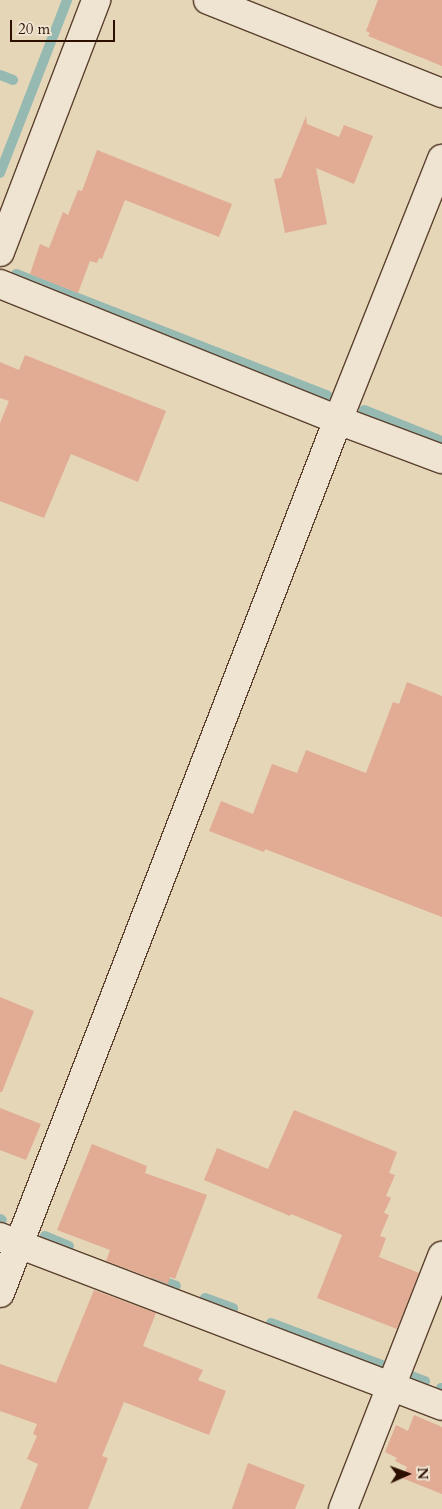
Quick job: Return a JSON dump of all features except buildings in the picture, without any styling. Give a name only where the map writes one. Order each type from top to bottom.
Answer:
[{"type":"street","points":[[0,252],[96,0]]},
{"type":"street","points":[[208,0],[442,93]]},
{"type":"street","points":[[0,1293],[9,1241],[442,158]]},
{"type":"street","points":[[0,284],[338,420],[442,459]]},
{"type":"street","points":[[9,1241],[442,1406]]},
{"type":"street","points":[[343,1509],[442,1256]]},
{"type":"waterway","points":[[0,173],[67,0]]},
{"type":"waterway","points":[[0,75],[13,80]]},
{"type":"waterway","points":[[16,274],[327,395]]},
{"type":"waterway","points":[[364,410],[442,441]]},
{"type":"waterway","points":[[45,1236],[69,1246]]},
{"type":"waterway","points":[[156,1279],[176,1286]]},
{"type":"waterway","points":[[205,1298],[233,1308]]},
{"type":"waterway","points":[[271,1323],[382,1365]]},
{"type":"waterway","points":[[411,1376],[425,1381]]}]
